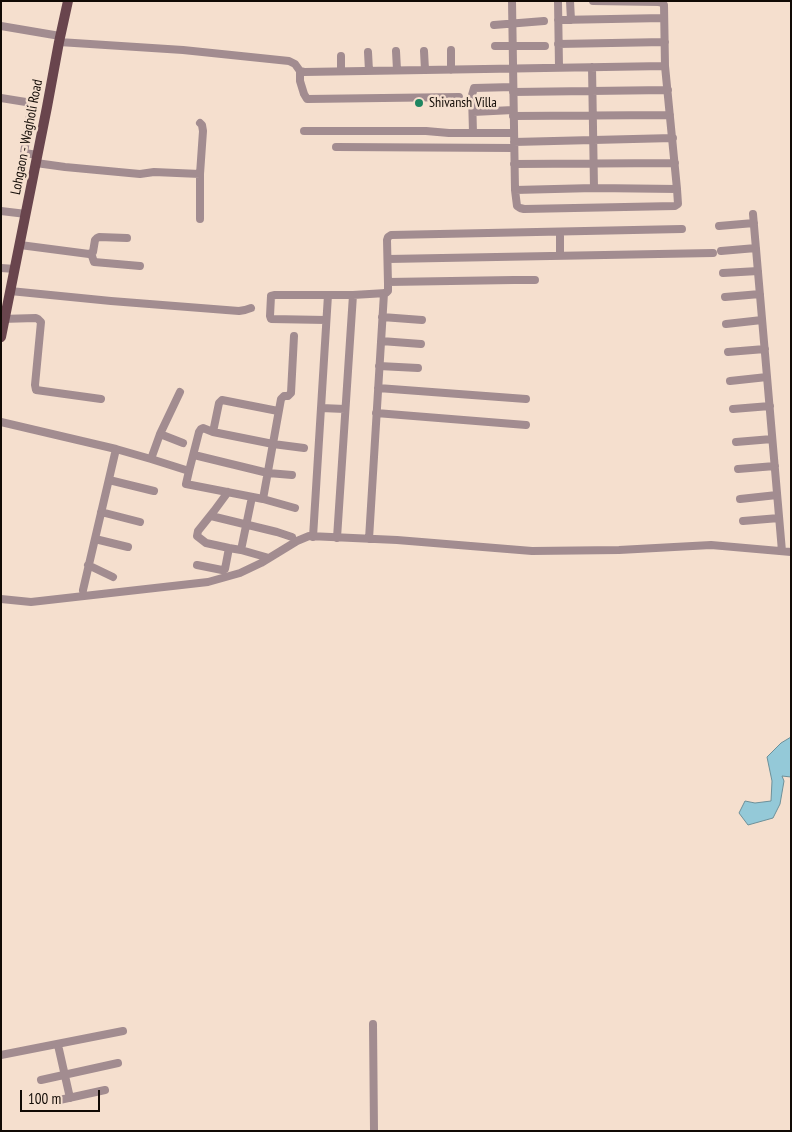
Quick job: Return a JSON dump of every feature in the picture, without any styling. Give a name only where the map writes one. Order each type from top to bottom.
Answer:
[{"type":"main road","name":"Lohgaon - Wagholi Road","points":[[1,337],[3,319],[20,245],[68,1]]},
{"type":"street","points":[[512,1],[514,164],[517,206],[524,209],[675,206],[678,204],[678,189],[665,66],[664,5],[662,2],[593,1]]},
{"type":"street","points":[[558,1],[559,67]]},
{"type":"street","points":[[570,1],[571,20]]},
{"type":"street","points":[[558,20],[664,18]]},
{"type":"street","points":[[494,25],[544,21]]},
{"type":"street","points":[[1,26],[59,39],[289,60],[300,71],[300,81],[307,99],[459,97]]},
{"type":"street","points":[[558,44],[665,42]]},
{"type":"street","points":[[495,46],[545,46]]},
{"type":"street","points":[[451,50],[452,70]]},
{"type":"street","points":[[396,51],[396,70]]},
{"type":"street","points":[[424,51],[425,70]]},
{"type":"street","points":[[368,52],[369,71]]},
{"type":"street","points":[[341,56],[341,71]]},
{"type":"street","points":[[300,71],[665,66]]},
{"type":"street","points":[[592,67],[594,188]]},
{"type":"street","points":[[473,133],[472,95],[474,88],[593,91],[668,90]]},
{"type":"street","points":[[1,98],[32,103],[24,152],[37,159],[65,167],[140,174],[154,172],[200,174]]},
{"type":"street","points":[[473,112],[593,116],[670,114]]},
{"type":"street","points":[[200,123],[202,125],[200,219]]},
{"type":"street","points":[[304,131],[473,133],[514,141]]},
{"type":"street","points":[[336,148],[514,141],[673,138]]},
{"type":"street","points":[[514,164],[676,163]]},
{"type":"street","points":[[515,190],[594,188],[678,189]]},
{"type":"street","points":[[1,211],[26,214]]},
{"type":"street","points":[[753,214],[782,551]]},
{"type":"street","points":[[719,226],[754,223]]},
{"type":"street","points":[[326,320],[274,320],[270,316],[272,296],[353,295],[384,293],[388,291],[387,240],[391,235],[682,229]]},
{"type":"street","points":[[560,232],[560,256]]},
{"type":"street","points":[[127,238],[97,238],[91,253],[92,261],[140,266]]},
{"type":"street","points":[[20,245],[85,254],[91,253]]},
{"type":"street","points":[[388,260],[717,252],[756,248]]},
{"type":"street","points":[[1,268],[15,269]]},
{"type":"street","points":[[723,273],[758,271]]},
{"type":"street","points":[[388,282],[535,280]]},
{"type":"street","points":[[10,291],[111,301],[239,310],[251,308]]},
{"type":"street","points":[[369,539],[384,293]]},
{"type":"street","points":[[725,297],[760,294]]},
{"type":"street","points":[[313,537],[328,295]]},
{"type":"street","points":[[337,538],[353,295]]},
{"type":"street","points":[[382,317],[422,320]]},
{"type":"street","points":[[3,319],[36,318],[41,322],[36,390],[100,399]]},
{"type":"street","points":[[726,324],[762,320]]},
{"type":"street","points":[[263,499],[278,412],[282,397],[288,396],[291,393],[294,336]]},
{"type":"street","points":[[381,341],[421,344]]},
{"type":"street","points":[[728,352],[765,349]]},
{"type":"street","points":[[379,366],[418,368]]},
{"type":"street","points":[[730,381],[767,377]]},
{"type":"street","points":[[378,388],[526,399]]},
{"type":"street","points":[[151,459],[160,434],[180,392]]},
{"type":"street","points":[[213,432],[219,403],[222,400],[278,412]]},
{"type":"street","points":[[733,409],[770,406]]},
{"type":"street","points":[[321,408],[345,409]]},
{"type":"street","points":[[376,413],[526,425]]},
{"type":"street","points":[[1,422],[116,449],[189,471]]},
{"type":"street","points":[[295,508],[263,499],[186,484],[201,429],[203,428],[213,432],[273,444],[304,448]]},
{"type":"street","points":[[160,434],[183,443]]},
{"type":"street","points":[[736,442],[772,439]]},
{"type":"street","points":[[84,590],[88,565],[116,449]]},
{"type":"street","points":[[194,455],[268,473],[292,475]]},
{"type":"street","points":[[738,469],[775,466]]},
{"type":"street","points":[[109,480],[154,491]]},
{"type":"street","points":[[228,492],[198,531],[197,536],[206,543],[269,558]]},
{"type":"street","points":[[740,499],[777,495]]},
{"type":"street","points":[[241,550],[252,497]]},
{"type":"street","points":[[101,512],[140,522]]},
{"type":"street","points":[[211,516],[292,537]]},
{"type":"street","points":[[742,521],[779,518]]},
{"type":"street","points":[[1,599],[31,602],[208,582],[240,573],[304,537],[439,542],[532,551],[711,546],[791,552]]},
{"type":"street","points":[[95,539],[128,547]]},
{"type":"street","points":[[197,566],[225,569],[229,548]]},
{"type":"street","points":[[88,565],[113,577]]},
{"type":"street","points":[[373,1024],[374,1131]]},
{"type":"street","points":[[1,1055],[123,1031]]},
{"type":"street","points":[[58,1045],[70,1098]]},
{"type":"street","points":[[41,1080],[118,1063]]},
{"type":"street","points":[[55,1101],[105,1090]]},
{"type":"water","points":[[791,737],[791,777],[782,776],[784,781],[780,804],[773,818],[748,825],[739,813],[745,801],[755,803],[771,801],[772,781],[767,757],[781,743]]},
{"type":"place","name":"Shivansh Villa","points":[[419,103]]}]
